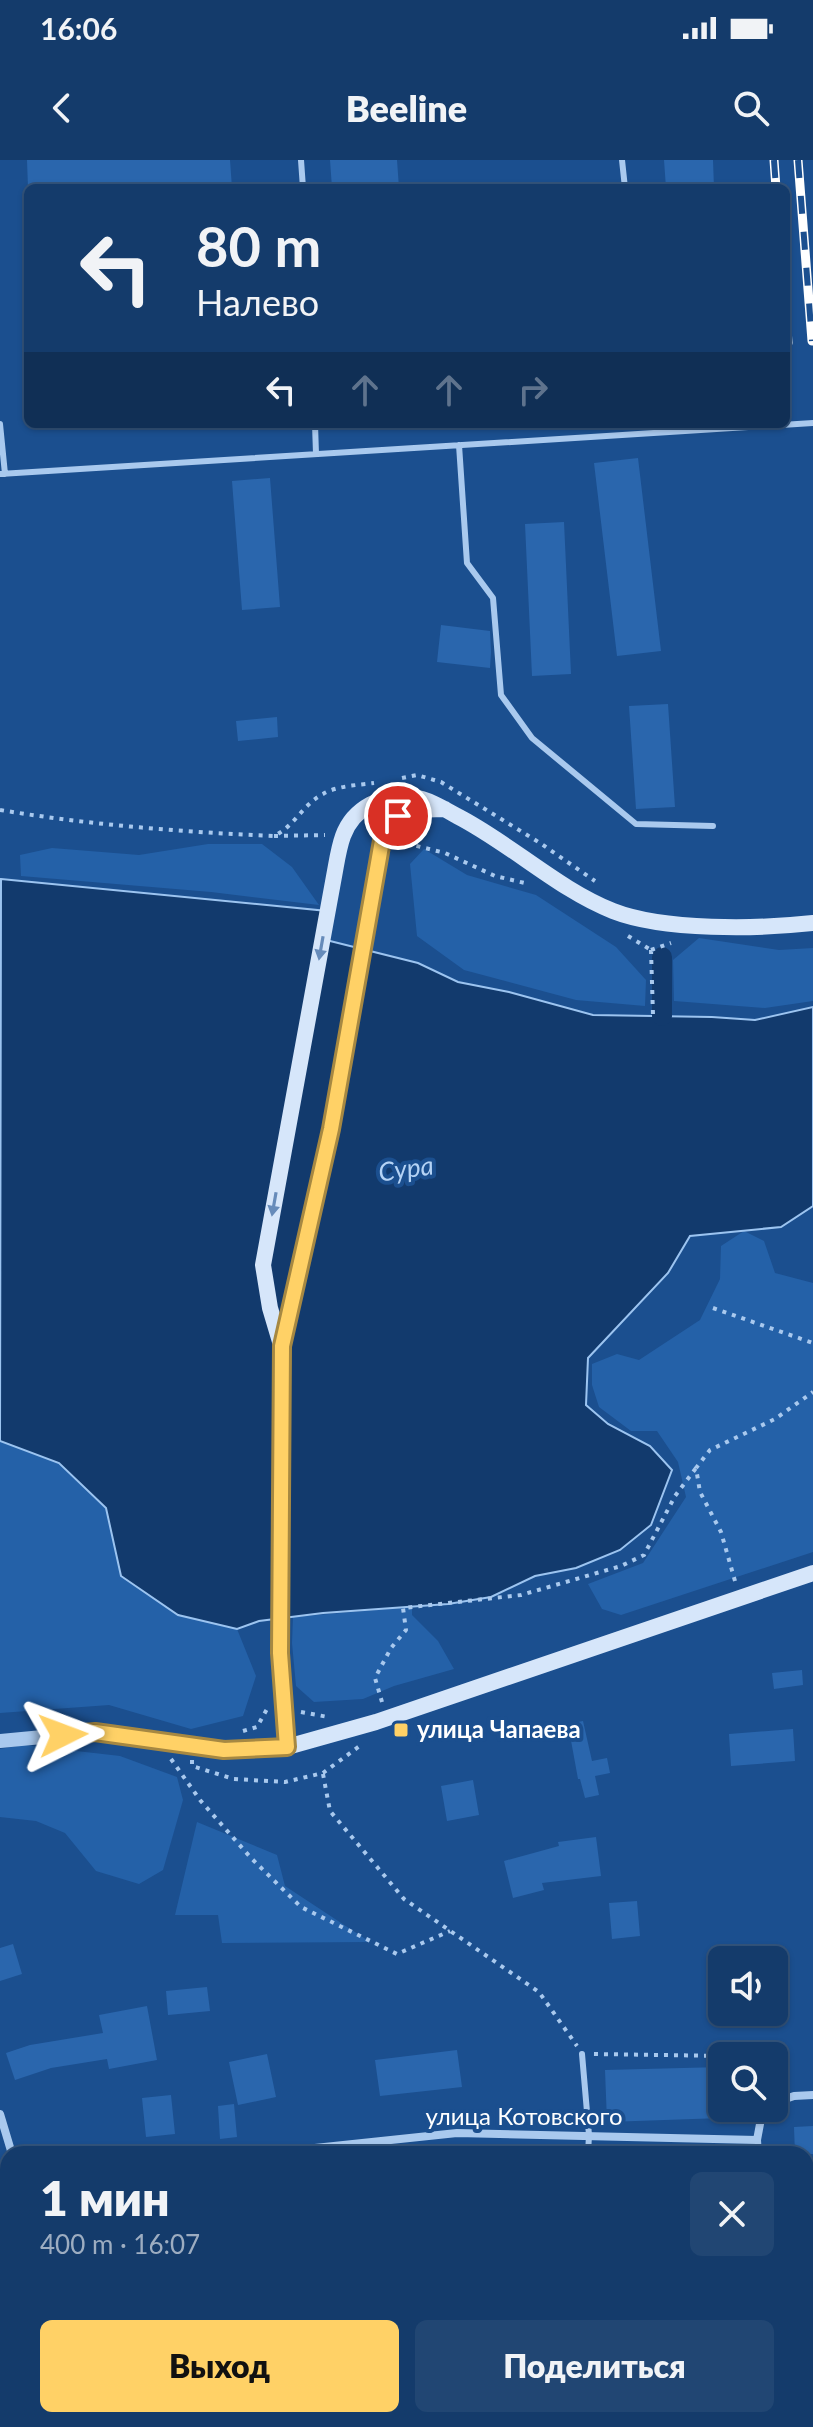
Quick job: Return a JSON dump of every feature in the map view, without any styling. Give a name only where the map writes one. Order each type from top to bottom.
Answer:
[{"type":"main road","points":[[282,1346],[270,1308],[263,1265],[335,871],[343,835],[361,811],[374,802],[391,797],[411,797],[445,809],[472,823],[576,892],[612,911],[661,922],[724,927],[813,923]]},
{"type":"main road","points":[[445,809],[413,810],[398,816],[390,822],[383,835],[331,1129],[282,1346],[280,1653],[287,1747],[376,1722],[813,1573]]},
{"type":"street","points":[[0,1741],[95,1732],[224,1750],[287,1747]]},
{"type":"street","points":[[788,2098],[813,2095]]},
{"type":"street","points":[[0,2114],[10,2146]]},
{"type":"street","points":[[757,2146],[760,2122]]},
{"type":"street","name":"улица Котовского","points":[[331,2146],[457,2133],[757,2140]]},
{"type":"lane","points":[[301,160],[303,184]]},
{"type":"lane","points":[[622,160],[625,184]]},
{"type":"lane","points":[[790,424],[813,423]]},
{"type":"lane","points":[[0,424],[3,474],[728,428]]},
{"type":"lane","points":[[315,428],[316,454]]},
{"type":"lane","points":[[643,428],[643,433]]},
{"type":"lane","points":[[459,445],[467,563],[493,598],[501,695],[532,738],[636,824],[713,826]]},
{"type":"lane","points":[[582,2054],[588,2146]]},
{"type":"lane","points":[[368,2142],[368,2146]]},
{"type":"path","points":[[388,780],[417,775],[441,782],[540,843],[603,887]]},
{"type":"path","points":[[274,836],[286,831],[307,806],[324,793],[374,783]]},
{"type":"path","points":[[0,810],[74,822],[179,832],[332,835]]},
{"type":"path","points":[[404,844],[445,853],[495,876],[538,887]]},
{"type":"path","points":[[624,933],[651,950],[653,1015]]},
{"type":"path","points":[[713,1308],[813,1343]]},
{"type":"path","points":[[383,1704],[375,1678],[391,1648],[406,1630],[403,1608],[521,1595],[621,1566],[644,1555],[675,1496],[710,1450],[775,1419],[813,1392]]},
{"type":"path","points":[[696,1468],[700,1492],[721,1532],[738,1587]]},
{"type":"path","points":[[236,1733],[257,1727],[271,1700]]},
{"type":"path","points":[[295,1705],[300,1711],[337,1718]]},
{"type":"path","points":[[192,1766],[234,1779],[285,1782],[323,1773],[368,1740]]},
{"type":"path","points":[[158,1741],[200,1800],[251,1858],[301,1907],[397,1954],[450,1931]]},
{"type":"path","points":[[323,1773],[330,1811],[404,1899],[539,1992],[582,2054],[708,2056]]},
{"type":"shaded area","points":[[208,844],[262,844],[292,867],[319,905],[211,892],[21,876],[20,855],[52,848],[139,855]]},
{"type":"shaded area","points":[[424,849],[467,875],[536,895],[616,947],[646,980],[645,1006],[576,1000],[464,970],[417,936],[410,864]]},
{"type":"shaded area","points":[[699,938],[779,950],[813,948],[813,1001],[765,1008],[674,1001],[673,960]]},
{"type":"shaded area","points":[[744,1231],[764,1241],[775,1273],[813,1283],[813,1552],[621,1615],[602,1609],[588,1584],[643,1563],[686,1497],[678,1462],[657,1431],[631,1431],[599,1407],[592,1385],[592,1364],[617,1354],[639,1360],[700,1320],[720,1279],[721,1246]]},
{"type":"shaded area","points":[[0,1441],[59,1463],[106,1508],[178,1615],[237,1629],[256,1676],[243,1716],[191,1729],[109,1705],[0,1713]]},
{"type":"shaded area","points":[[412,1607],[412,1615],[438,1641],[454,1669],[394,1686],[363,1699],[314,1702],[296,1686],[293,1617]]},
{"type":"shaded area","points":[[24,1745],[120,1756],[177,1777],[183,1800],[163,1870],[139,1884],[96,1871],[65,1833],[36,1821],[0,1817],[0,1749]]},
{"type":"shaded area","points":[[197,1822],[277,1855],[285,1886],[370,1942],[222,1943],[218,1915],[175,1915]]},
{"type":"water","name":"Сура","points":[[1,879],[327,911],[322,939],[418,963],[458,982],[593,1015],[755,1020],[813,1007],[813,1206],[781,1227],[690,1236],[668,1273],[588,1358],[586,1405],[608,1424],[650,1446],[672,1470],[651,1525],[620,1550],[576,1568],[535,1576],[491,1597],[448,1604],[259,1621],[237,1629],[178,1615],[121,1576],[106,1508],[59,1463],[0,1441]]},
{"type":"building","points":[[27,160],[230,160],[232,184],[28,184]]},
{"type":"building","points":[[330,160],[397,160],[399,184],[332,184]]},
{"type":"building","points":[[664,160],[713,160],[714,184],[666,184]]},
{"type":"building","points":[[638,458],[661,651],[617,656],[594,463]]},
{"type":"building","points":[[270,478],[280,607],[242,610],[232,481]]},
{"type":"building","points":[[564,522],[571,674],[532,676],[525,524]]},
{"type":"building","points":[[441,625],[490,631],[490,668],[437,662]]},
{"type":"building","points":[[668,704],[675,807],[636,809],[629,706]]},
{"type":"building","points":[[277,717],[278,737],[238,741],[236,721]]},
{"type":"building","points":[[802,1670],[803,1685],[774,1689],[772,1673]]},
{"type":"building","points":[[583,1721],[592,1761],[607,1758],[610,1773],[595,1776],[599,1795],[585,1798],[578,1779],[568,1724]]},
{"type":"building","points":[[793,1729],[795,1761],[731,1766],[729,1734]]},
{"type":"building","points":[[473,1780],[479,1815],[447,1821],[441,1786]]},
{"type":"building","points":[[596,1837],[601,1876],[542,1883],[544,1890],[513,1898],[504,1861],[559,1846],[558,1842]]},
{"type":"building","points":[[637,1901],[640,1936],[612,1939],[609,1903]]},
{"type":"building","points":[[13,1944],[22,1974],[0,1981],[0,1948]]},
{"type":"building","points":[[207,1987],[210,2011],[168,2015],[166,1991]]},
{"type":"building","points":[[147,2006],[157,2060],[109,2069],[107,2059],[51,2068],[15,2080],[6,2053],[30,2045],[103,2033],[99,2015]]},
{"type":"building","points":[[457,2050],[462,2087],[380,2096],[375,2060]]},
{"type":"building","points":[[267,2054],[276,2097],[238,2105],[229,2062]]},
{"type":"building","points":[[708,2067],[708,2118],[607,2122],[605,2070]]},
{"type":"building","points":[[171,2095],[175,2134],[146,2137],[142,2098]]},
{"type":"building","points":[[234,2104],[237,2137],[220,2139],[218,2106]]},
{"type":"building","points":[[813,2126],[813,2146],[795,2146],[794,2127]]},
{"type":"waterway","points":[[662,957],[662,1016]]},
{"type":"railway","points":[[774,160],[776,184]]},
{"type":"railway","points":[[798,160],[812,341]]},
{"type":"place","name":"улица Чапаева","points":[[401,1730]]},
{"type":"route","points":[[63,1735],[95,1732],[224,1750],[287,1747],[280,1653],[282,1346],[331,1129],[383,835],[390,822],[398,816]]}]
